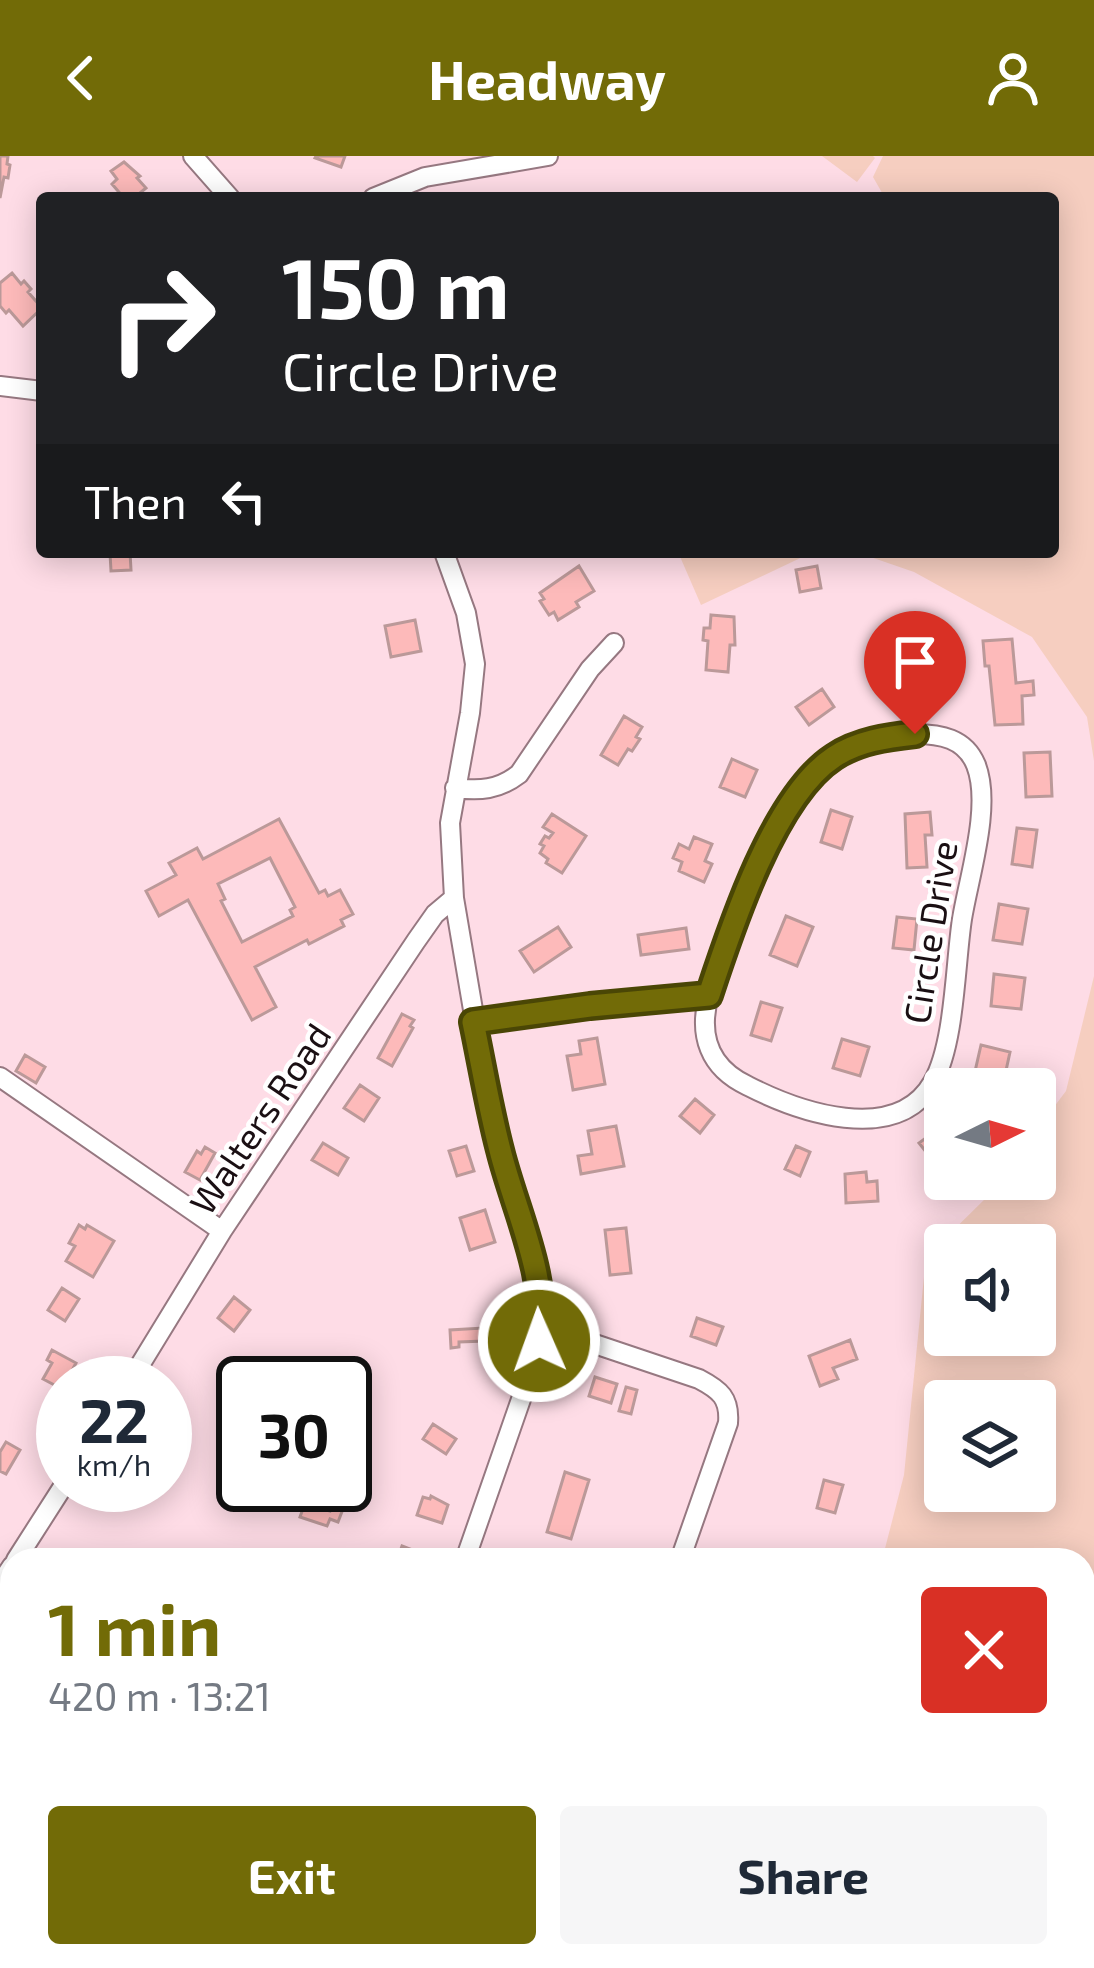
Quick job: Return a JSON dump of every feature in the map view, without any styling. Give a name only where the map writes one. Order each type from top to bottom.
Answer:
[{"type":"street","points":[[193,156],[225,192]]},
{"type":"street","points":[[388,192],[425,177],[548,156]]},
{"type":"street","points":[[0,386],[36,390]]},
{"type":"street","points":[[446,558],[466,613],[476,664],[450,823],[454,898],[473,1022],[500,1152],[534,1269],[541,1326],[534,1361],[469,1548]]},
{"type":"street","points":[[455,788],[490,789],[519,774],[590,669],[614,643]]},
{"type":"street","name":"Circle Drive","points":[[932,734],[963,746],[979,776],[980,816],[945,1042],[934,1081],[922,1095],[895,1112],[848,1118],[813,1114],[751,1088],[712,1058],[704,1022],[709,995],[769,843],[791,803],[823,765],[839,754],[888,737],[932,734]]},
{"type":"street","name":"Walters Road","points":[[147,1356],[416,941],[435,914],[454,898]]},
{"type":"street","points":[[473,1022],[709,995]]},
{"type":"street","points":[[0,1077],[223,1232]]},
{"type":"street","points":[[541,1326],[699,1379],[726,1399],[728,1423],[684,1548]]},
{"type":"street","points":[[24,1548],[47,1512]]},
{"type":"shaded area","points":[[822,156],[873,156],[875,158],[857,182]]},
{"type":"shaded area","points":[[883,156],[1094,156],[1094,761],[1087,717],[1032,637],[914,572],[873,558],[1059,558],[1059,192],[882,192],[873,177]]},
{"type":"shaded area","points":[[681,558],[800,558],[701,605]]},
{"type":"shaded area","points":[[1094,976],[1094,1548],[885,1548],[904,1475],[924,1277],[924,1356],[1056,1356],[1056,1224],[960,1224],[984,1200],[1056,1200],[1056,1104],[1066,1091]]},
{"type":"building","points":[[0,156],[8,156],[10,165],[0,198]]},
{"type":"building","points":[[316,156],[345,156],[341,167]]},
{"type":"building","points":[[124,162],[146,188],[119,192],[112,184],[117,179],[111,171]]},
{"type":"building","points":[[12,273],[31,289],[36,314],[23,326],[0,306],[0,283]]},
{"type":"building","points":[[110,558],[130,558],[131,570],[111,571]]},
{"type":"building","points":[[579,566],[594,591],[558,620],[554,612],[549,615],[540,593]]},
{"type":"building","points":[[817,566],[821,588],[800,592],[796,570]]},
{"type":"building","points":[[711,615],[734,617],[735,645],[730,645],[728,672],[706,670],[704,628],[710,628]]},
{"type":"building","points":[[415,620],[421,651],[391,657],[385,626]]},
{"type":"building","points":[[922,635],[926,674],[890,678],[887,655],[896,654],[895,637]]},
{"type":"building","points":[[1012,639],[1016,683],[1033,681],[1034,695],[1022,696],[1023,724],[995,725],[983,641]]},
{"type":"building","points":[[822,689],[834,707],[809,725],[796,707]]},
{"type":"building","points":[[624,716],[642,727],[636,737],[640,739],[618,765],[601,755]]},
{"type":"building","points":[[1050,752],[1052,796],[1026,797],[1024,753]]},
{"type":"building","points":[[732,759],[757,770],[745,797],[720,787]]},
{"type":"building","points":[[831,810],[852,817],[842,849],[821,842]]},
{"type":"building","points":[[930,812],[932,835],[925,835],[927,867],[907,868],[905,814]]},
{"type":"building","points":[[552,814],[586,836],[562,873],[540,853],[545,836],[553,833],[543,827]]},
{"type":"building","points":[[279,819],[319,893],[325,890],[328,896],[340,890],[353,914],[341,920],[344,926],[255,967],[276,1007],[252,1020],[188,900],[159,916],[146,891],[176,875],[169,863],[197,848],[203,859]],"holes":[[[270,858],[295,907],[290,910],[293,916],[242,942],[221,901],[225,899],[218,884]]]},
{"type":"building","points":[[1017,828],[1037,830],[1032,867],[1012,864]]},
{"type":"building","points":[[694,837],[712,844],[705,861],[712,864],[704,882],[679,871],[682,862],[673,858],[679,844],[689,849]]},
{"type":"building","points":[[999,904],[1028,909],[1022,944],[993,940]]},
{"type":"building","points":[[786,916],[813,927],[797,966],[770,955]]},
{"type":"building","points":[[897,917],[917,919],[914,950],[893,948]]},
{"type":"building","points":[[558,927],[571,947],[534,972],[520,951]]},
{"type":"building","points":[[686,928],[689,949],[641,955],[638,935]]},
{"type":"building","points":[[994,974],[1025,978],[1021,1009],[991,1006]]},
{"type":"building","points":[[761,1002],[782,1008],[771,1041],[751,1035]]},
{"type":"building","points":[[402,1014],[414,1020],[413,1028],[392,1066],[378,1058]]},
{"type":"building","points":[[597,1038],[605,1084],[573,1090],[567,1056],[581,1054],[579,1041]]},
{"type":"building","points":[[842,1039],[869,1047],[860,1076],[833,1068]]},
{"type":"building","points":[[981,1045],[1010,1052],[1007,1068],[976,1068]]},
{"type":"building","points":[[25,1055],[45,1067],[36,1083],[16,1071]]},
{"type":"building","points":[[360,1085],[379,1098],[364,1121],[344,1108]]},
{"type":"building","points":[[695,1099],[714,1115],[700,1133],[680,1116]]},
{"type":"building","points":[[616,1126],[624,1166],[581,1174],[578,1156],[592,1154],[588,1131]]},
{"type":"building","points":[[323,1143],[348,1158],[338,1175],[312,1160]]},
{"type":"building","points":[[466,1146],[474,1171],[457,1176],[449,1151]]},
{"type":"building","points":[[796,1146],[810,1152],[800,1176],[785,1169]]},
{"type":"building","points":[[205,1147],[215,1153],[200,1180],[185,1172],[197,1151],[201,1154]]},
{"type":"building","points":[[866,1172],[867,1182],[877,1181],[878,1201],[846,1203],[845,1174]]},
{"type":"building","points":[[485,1210],[495,1242],[470,1250],[460,1218]]},
{"type":"building","points":[[79,1225],[114,1241],[93,1277],[66,1261]]},
{"type":"building","points":[[626,1228],[631,1273],[610,1275],[605,1230]]},
{"type":"building","points":[[62,1288],[79,1299],[65,1321],[48,1310]]},
{"type":"building","points":[[234,1297],[250,1310],[234,1331],[218,1318]]},
{"type":"building","points":[[697,1318],[723,1327],[716,1345],[691,1336]]},
{"type":"building","points":[[483,1328],[484,1341],[459,1342],[459,1347],[451,1348],[450,1330]]},
{"type":"building","points":[[850,1340],[857,1359],[833,1368],[838,1379],[820,1386],[809,1356]]},
{"type":"building","points":[[595,1377],[617,1384],[611,1403],[589,1396]]},
{"type":"building","points":[[626,1387],[637,1390],[631,1414],[619,1411]]},
{"type":"building","points":[[433,1424],[456,1439],[446,1454],[423,1439]]},
{"type":"building","points":[[6,1442],[20,1450],[6,1474],[0,1471],[0,1452]]},
{"type":"building","points":[[565,1472],[589,1480],[571,1539],[547,1532]]},
{"type":"building","points":[[824,1480],[843,1485],[835,1513],[817,1508]]},
{"type":"building","points":[[423,1497],[448,1505],[442,1523],[417,1515]]},
{"type":"building","points":[[302,1512],[342,1512],[338,1522],[330,1519],[327,1526],[300,1517]]},
{"type":"route","points":[[539,1341],[541,1307],[534,1269],[500,1152],[473,1022],[709,995],[753,876],[809,779],[839,754],[871,741],[915,734]]}]
